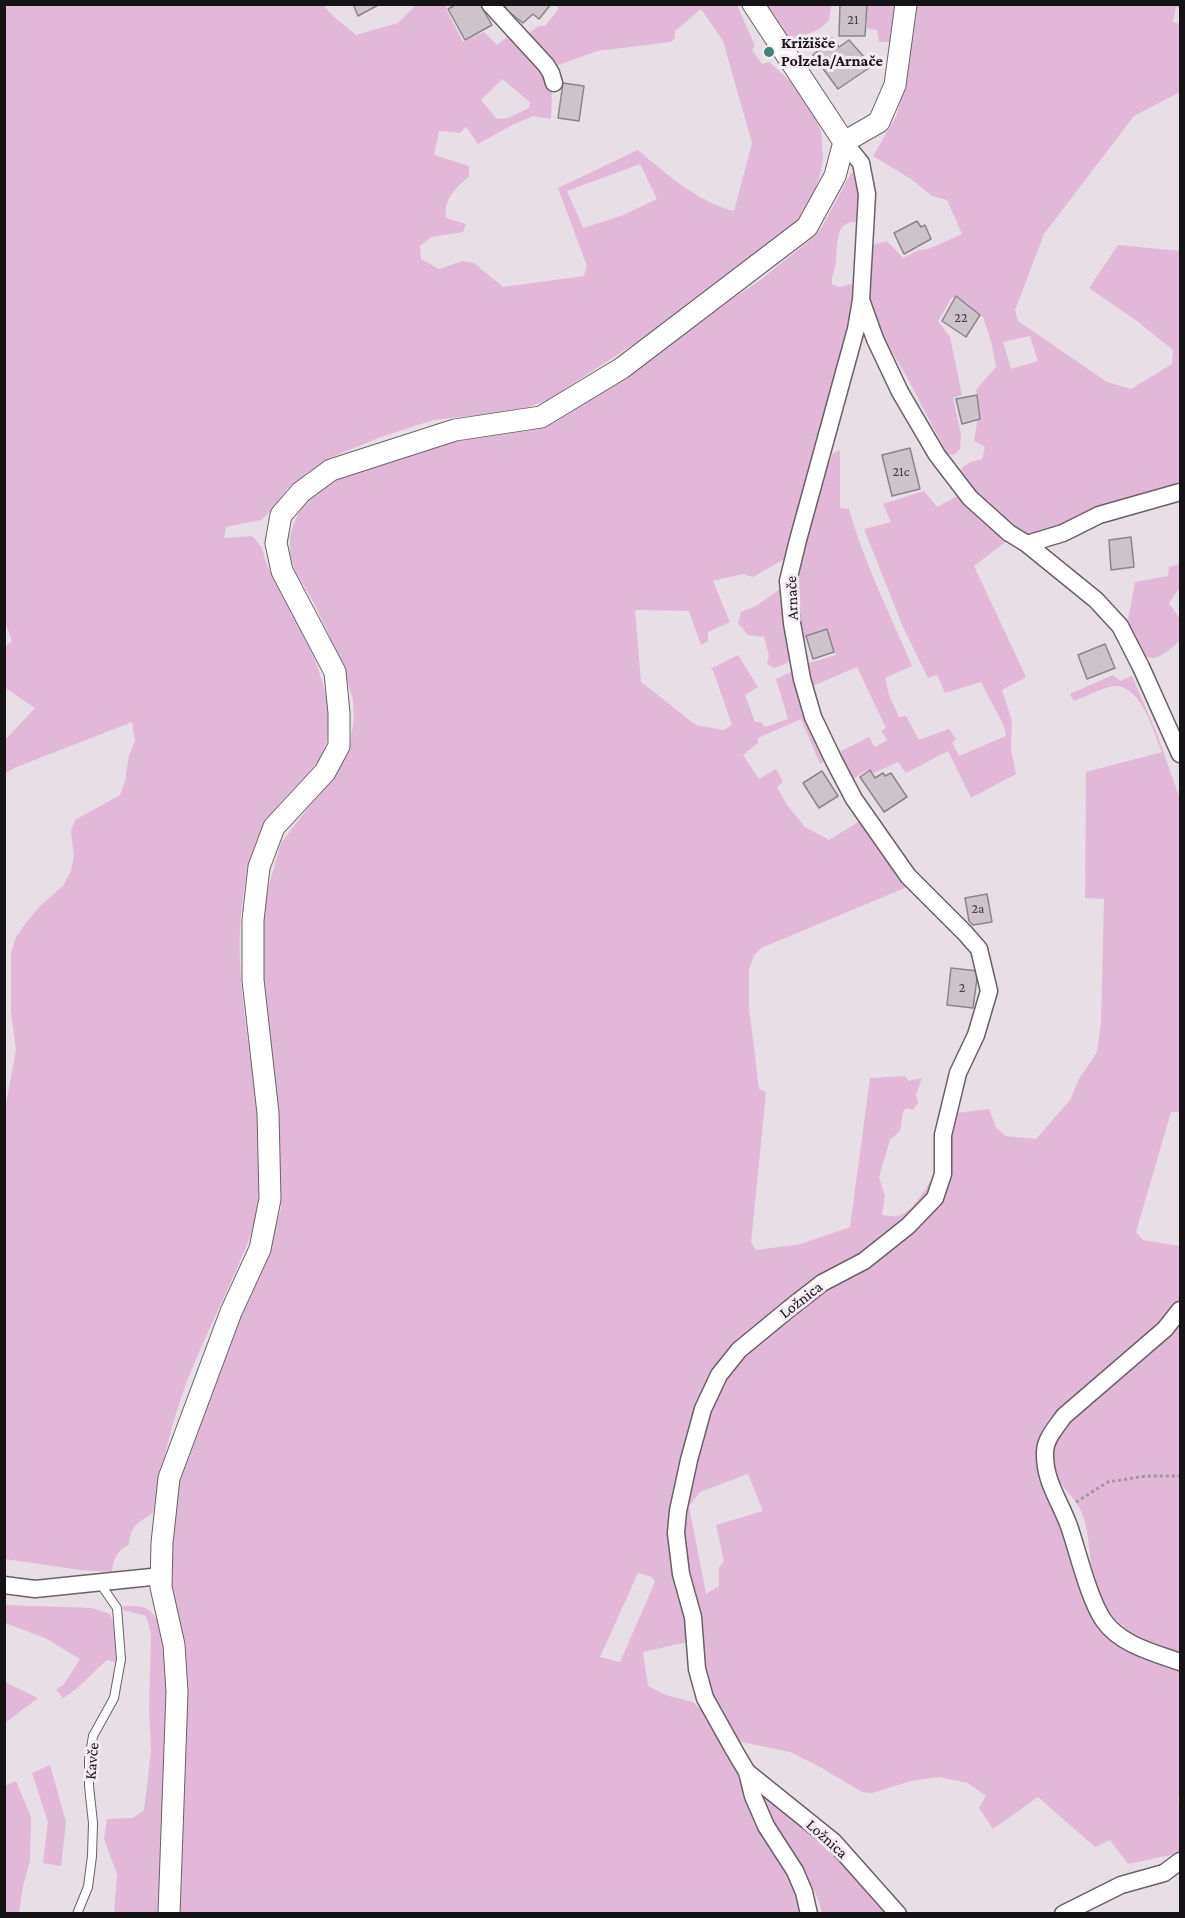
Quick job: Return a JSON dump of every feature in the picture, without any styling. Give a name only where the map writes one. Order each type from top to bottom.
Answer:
[{"type":"street","points":[[490,4],[546,65],[554,83]]},
{"type":"street","points":[[753,4],[844,142]]},
{"type":"street","points":[[169,1914],[177,1692],[174,1645],[161,1587],[161,1576],[170,1478],[231,1312],[260,1249],[270,1199],[268,1113],[253,980],[253,920],[259,867],[274,827],[325,772],[339,746],[335,672],[282,571],[276,543],[281,515],[301,492],[331,470],[455,430],[541,417],[622,368],[807,227],[835,176],[844,142],[879,122],[895,85],[906,4]]},
{"type":"street","name":"Arnače","points":[[844,142],[861,164],[867,194],[861,300],[856,329],[788,581],[792,623],[802,679],[813,717],[854,799],[908,876]]},
{"type":"street","name":"Arnače","points":[[861,300],[875,339],[900,392],[937,455],[970,498],[1009,533],[1027,544],[1096,600],[1120,626],[1141,666],[1180,754]]},
{"type":"street","points":[[1027,544],[1063,533],[1099,515],[1180,492]]},
{"type":"street","name":"Ložnica","points":[[809,1914],[804,1892],[795,1871],[766,1826],[753,1796],[747,1772],[705,1698],[700,1678],[693,1617],[681,1574],[676,1533],[678,1511],[703,1409],[719,1375],[739,1350],[822,1283],[864,1261],[908,1226],[935,1198],[943,1174],[943,1135],[958,1073],[976,1035],[989,991],[979,949],[908,876]]},
{"type":"street","points":[[1180,1310],[1165,1329],[1064,1416],[1052,1433],[1045,1451],[1052,1491],[1068,1523],[1092,1596],[1104,1621],[1117,1634],[1144,1650],[1180,1662]]},
{"type":"street","points":[[4,1585],[35,1589],[161,1576]]},
{"type":"street","name":"Ložnica","points":[[747,1772],[834,1842],[898,1914]]},
{"type":"street","points":[[1063,1914],[1121,1885],[1164,1873],[1180,1861]]},
{"type":"lane","name":"Kavče","points":[[77,1914],[88,1887],[92,1856],[93,1823],[89,1760],[93,1736],[114,1698],[121,1659],[117,1608],[99,1582]]},
{"type":"path","points":[[1062,1510],[1108,1482],[1146,1476],[1180,1476]]},
{"type":"shaded area","points":[[5,5],[323,5],[356,35],[398,23],[416,5],[446,5],[463,42],[484,32],[497,45],[510,35],[539,65],[552,88],[551,119],[533,116],[478,144],[466,127],[460,133],[439,131],[434,155],[469,166],[469,176],[452,194],[446,205],[446,218],[466,224],[463,232],[431,237],[420,246],[421,259],[439,269],[463,261],[474,263],[503,287],[584,276],[587,266],[558,188],[638,150],[695,194],[734,211],[752,143],[723,41],[701,9],[675,31],[675,38],[671,42],[597,51],[553,67],[525,36],[539,26],[545,26],[558,10],[557,5],[737,5],[755,46],[752,50],[762,64],[769,62],[789,80],[815,117],[821,131],[823,159],[820,175],[810,204],[792,229],[666,323],[548,400],[526,408],[433,420],[381,437],[327,459],[287,489],[271,511],[261,520],[226,527],[224,538],[252,536],[262,548],[271,574],[313,654],[325,691],[329,727],[326,745],[318,761],[276,808],[264,826],[251,857],[244,890],[240,930],[240,969],[259,1128],[260,1167],[255,1222],[187,1381],[167,1446],[153,1513],[133,1529],[129,1545],[116,1556],[112,1572],[80,1570],[5,1559],[4,1115],[16,1050],[11,1013],[11,953],[16,937],[40,906],[63,886],[71,871],[74,856],[71,831],[75,820],[120,795],[125,781],[129,755],[135,741],[132,722],[14,768],[5,774],[5,740],[35,708],[4,687],[5,647],[12,641],[4,619]],"holes":[[[502,79],[530,102],[529,108],[508,118],[497,119],[481,100]],[[640,164],[657,199],[621,216],[583,228],[567,191]]]},
{"type":"shaded area","points":[[763,5],[831,5],[829,20],[821,28],[791,42],[787,40]]},
{"type":"shaded area","points":[[866,5],[898,5],[892,42],[879,42],[877,30],[867,28]]},
{"type":"shaded area","points":[[915,5],[1180,5],[1180,8],[1176,7],[1173,22],[1180,24],[1180,92],[1134,116],[1044,234],[1015,310],[1018,321],[1107,382],[1131,389],[1172,364],[1173,350],[1137,321],[1089,288],[1118,245],[1180,251],[1180,485],[1029,541],[982,503],[961,475],[962,468],[970,462],[982,459],[985,447],[974,441],[979,410],[976,390],[996,367],[983,317],[952,297],[938,321],[950,337],[962,395],[953,398],[961,435],[960,449],[954,455],[947,454],[877,326],[871,303],[872,245],[887,241],[903,258],[962,234],[947,200],[932,196],[911,179],[873,156],[896,117],[901,100]],"holes":[[[1030,336],[1038,361],[1011,369],[1003,342]]]},
{"type":"shaded area","points":[[851,173],[857,173],[860,222],[846,224],[839,234],[832,284],[839,287],[856,283],[846,336],[788,557],[753,577],[743,574],[713,581],[730,622],[708,632],[708,641],[701,645],[689,611],[635,610],[641,682],[696,725],[723,730],[732,725],[713,670],[710,669],[738,655],[758,687],[745,695],[755,722],[761,722],[765,727],[788,719],[776,679],[795,670],[827,760],[820,764],[801,719],[758,738],[758,743],[743,755],[759,779],[776,769],[783,782],[777,787],[787,805],[805,827],[829,840],[863,819],[912,885],[761,948],[754,956],[749,969],[749,1008],[759,1089],[766,1092],[751,1242],[756,1250],[801,1244],[850,1227],[870,1078],[905,1076],[908,1081],[922,1078],[916,1095],[918,1103],[913,1110],[906,1108],[903,1112],[900,1131],[890,1140],[879,1177],[885,1196],[882,1215],[897,1216],[907,1211],[931,1180],[935,1180],[924,1203],[905,1222],[723,1360],[703,1389],[687,1444],[679,1486],[692,1641],[643,1652],[648,1686],[666,1695],[693,1702],[705,1709],[799,1890],[806,1913],[177,1914],[168,1583],[179,1478],[230,1339],[264,1262],[281,1209],[278,1114],[262,969],[261,928],[269,885],[281,843],[348,754],[354,720],[353,700],[342,663],[313,601],[295,571],[290,553],[290,536],[294,523],[300,510],[319,488],[342,477],[462,440],[556,422],[638,369],[700,320],[759,281],[810,240],[822,227]],"holes":[[[638,1573],[652,1577],[655,1582],[620,1662],[600,1657]]]},
{"type":"shaded area","points":[[840,450],[840,508],[849,509],[870,569],[912,666],[885,678],[889,695],[899,717],[906,716],[919,740],[949,729],[956,739],[952,742],[959,756],[1006,736],[1004,726],[981,682],[945,693],[937,675],[928,678],[903,627],[864,529],[891,522],[883,504],[924,491],[937,507],[961,494],[1008,540],[974,566],[1026,677],[1002,690],[1012,721],[1011,749],[1016,774],[971,798],[948,751],[906,773],[898,762],[874,773],[869,769],[851,780],[835,754],[869,737],[875,747],[887,740],[881,731],[886,728],[857,667],[808,688],[803,665],[836,655],[825,631],[799,639],[798,586],[801,555],[810,516],[823,478],[833,453]]},
{"type":"shaded area","points":[[1180,564],[1180,587],[1169,603],[1180,619],[1180,640],[1163,654],[1150,658],[1139,650],[1126,632],[1135,582],[1168,576],[1169,567]]},
{"type":"shaded area","points":[[779,590],[786,592],[792,658],[785,664],[774,668],[767,664],[769,656],[764,637],[748,635],[738,623],[741,612],[756,606]]},
{"type":"shaded area","points":[[1113,675],[1120,681],[1132,676],[1157,734],[1180,799],[1180,1112],[1171,1112],[1136,1232],[1143,1240],[1180,1246],[1180,1301],[1150,1333],[1052,1416],[1042,1430],[1037,1459],[1093,1612],[1161,1662],[1180,1672],[1180,1796],[1178,1798],[1180,1853],[1128,1864],[1110,1840],[1095,1847],[1038,1797],[993,1829],[979,1808],[986,1796],[968,1783],[939,1777],[911,1781],[872,1793],[862,1792],[790,1752],[737,1741],[717,1710],[705,1671],[684,1560],[683,1515],[714,1394],[736,1362],[828,1285],[928,1217],[939,1196],[956,1113],[989,1109],[996,1127],[1005,1136],[1036,1139],[1070,1100],[1079,1079],[1097,1052],[1101,1022],[1104,899],[1085,898],[1086,772],[1162,752],[1145,711],[1132,693],[1114,686],[1074,701],[1070,694]],"holes":[[[748,1474],[763,1511],[716,1525],[724,1561],[719,1568],[719,1586],[706,1594],[689,1506],[700,1492]]]},
{"type":"shaded area","points":[[1180,1321],[1180,1657],[1125,1628],[1106,1606],[1094,1581],[1084,1518],[1076,1502],[1055,1474],[1052,1453],[1064,1423]]},
{"type":"shaded area","points":[[5,1605],[92,1608],[110,1614],[118,1637],[116,1662],[107,1660],[63,1698],[56,1690],[64,1684],[80,1659],[45,1638],[5,1623]]},
{"type":"shaded area","points":[[123,1606],[142,1607],[154,1615],[161,1630],[167,1661],[159,1913],[114,1913],[117,1874],[104,1839],[107,1819],[133,1818],[144,1810],[151,1752],[149,1707],[151,1633],[146,1616],[123,1610]]},
{"type":"shaded area","points":[[5,1682],[38,1698],[5,1723]]},
{"type":"shaded area","points":[[50,1765],[66,1822],[61,1866],[43,1863],[48,1822],[32,1773]]},
{"type":"shaded area","points":[[16,1781],[31,1817],[30,1861],[19,1913],[5,1913],[5,1786]]},
{"type":"shaded area","points":[[757,1784],[804,1821],[893,1913],[822,1913],[807,1876],[770,1820]]},
{"type":"building","points":[[353,4],[380,4],[358,16]]},
{"type":"building","points":[[457,4],[480,4],[492,25],[465,40],[448,9]]},
{"type":"building","points":[[507,4],[551,4],[539,19],[533,14],[523,23],[504,8]]},
{"type":"building","points":[[840,4],[867,4],[865,36],[839,36]]},
{"type":"building","points":[[832,38],[839,47],[849,40],[872,66],[838,89],[813,55]]},
{"type":"building","points":[[563,83],[584,86],[579,121],[558,118]]},
{"type":"building","points":[[917,221],[921,227],[925,225],[931,239],[904,254],[894,233]]},
{"type":"building","points":[[956,296],[980,315],[966,337],[942,321]]},
{"type":"building","points":[[977,395],[980,419],[962,424],[956,399]]},
{"type":"building","points":[[910,448],[920,489],[892,496],[882,455]]},
{"type":"building","points":[[1131,537],[1134,567],[1111,570],[1109,540]]},
{"type":"building","points":[[827,629],[834,652],[813,659],[806,636]]},
{"type":"building","points":[[1105,644],[1115,668],[1087,679],[1078,655]]},
{"type":"building","points":[[870,770],[875,778],[883,773],[885,776],[891,773],[907,797],[884,812],[860,777]]},
{"type":"building","points":[[822,771],[838,796],[819,808],[803,783]]},
{"type":"building","points":[[987,894],[992,922],[973,925],[969,921],[965,898]]},
{"type":"building","points":[[951,968],[978,971],[973,1008],[947,1005]]},
{"type":"place","name":"Križišče Polzela/Arnače","points":[[769,52]]}]
